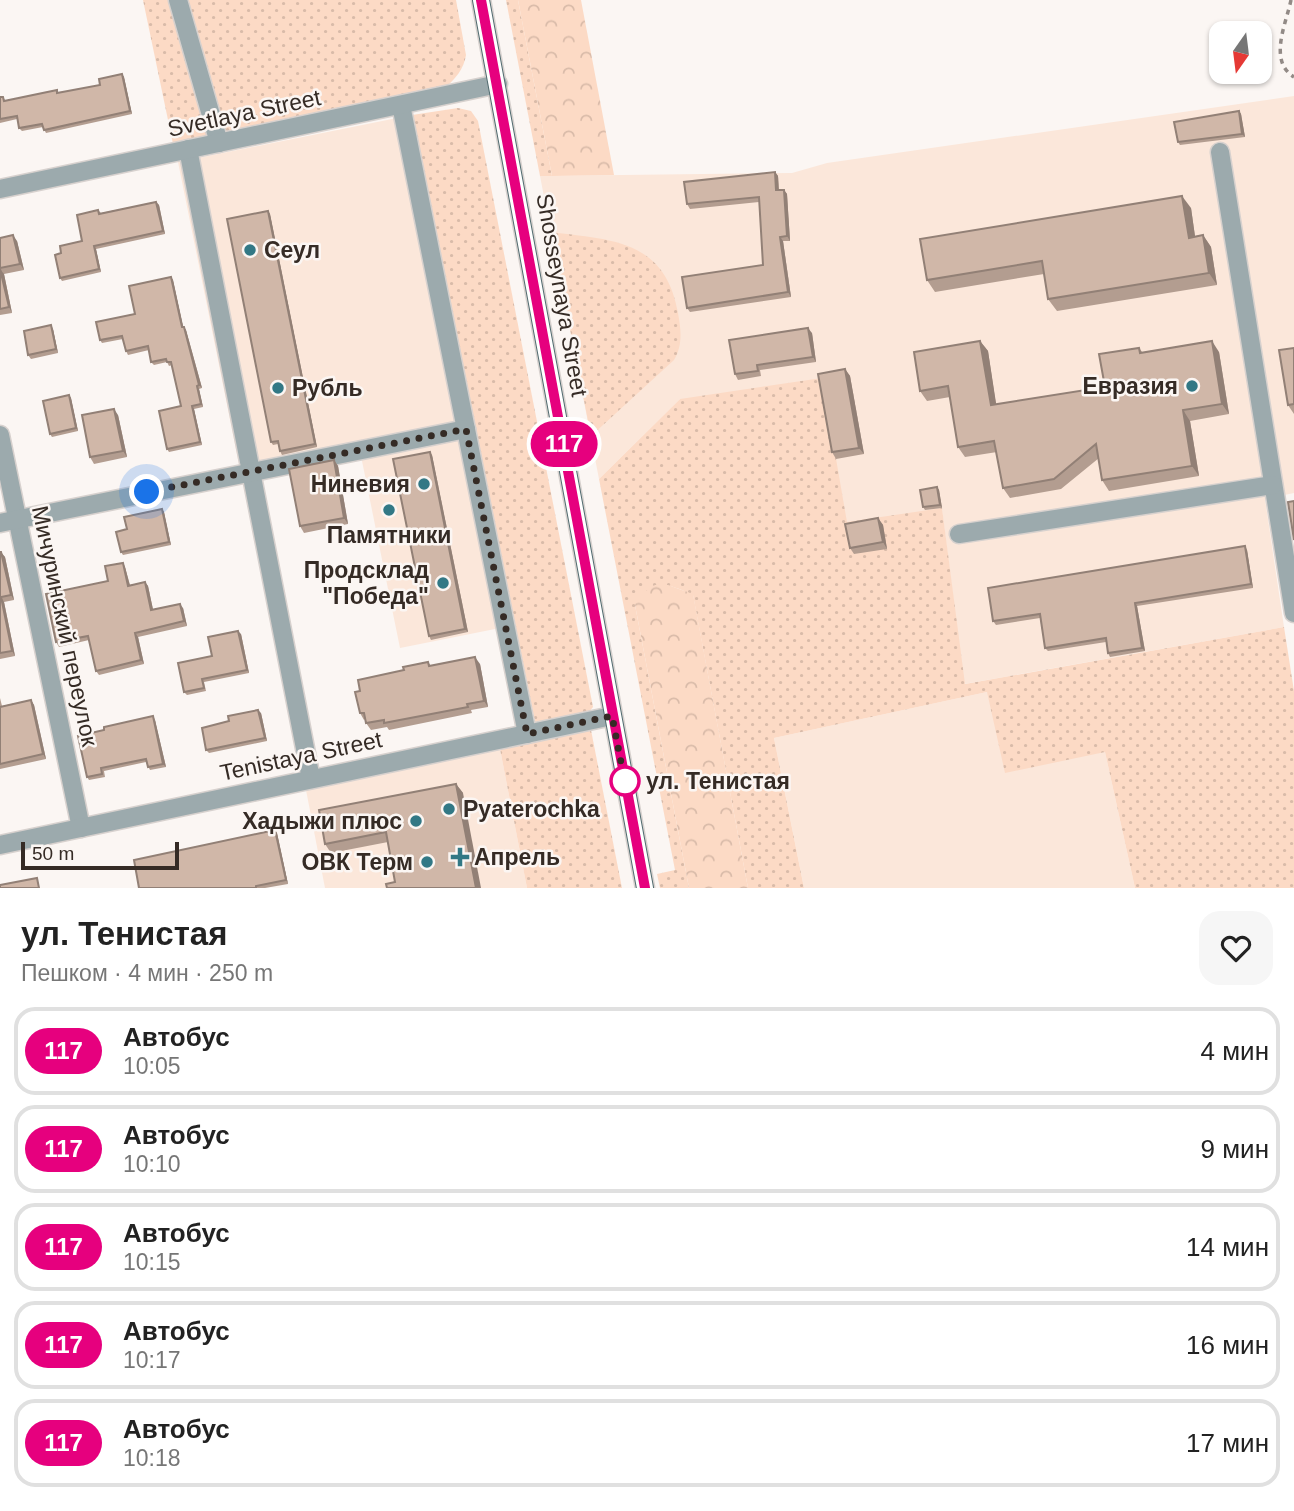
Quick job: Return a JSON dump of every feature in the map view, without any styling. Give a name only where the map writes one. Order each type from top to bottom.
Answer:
[{"type":"main road","name":"Shosseynaya Street","points":[[481,0],[645,888]]},
{"type":"street","points":[[178,0],[219,143]]},
{"type":"street","name":"Svetlaya Street","points":[[0,189],[498,84]]},
{"type":"street","points":[[401,105],[527,734]]},
{"type":"street","points":[[188,149],[311,779]]},
{"type":"street","points":[[1220,152],[1294,613]]},
{"type":"street","points":[[9,521],[466,429]]},
{"type":"street","name":"Мичуринский переулок","points":[[0,435],[9,521],[82,828]]},
{"type":"street","points":[[959,534],[1273,485]]},
{"type":"street","name":"Tenistaya Street","points":[[0,845],[612,716]]},
{"type":"path","points":[[1292,0],[1279,50],[1286,71],[1294,76]]},
{"type":"shaded area","points":[[1294,96],[1294,493],[1265,499],[1284,627],[964,684],[942,509],[847,523],[680,399],[599,479],[540,176],[792,173],[827,163]]},
{"type":"shaded area","points":[[412,115],[515,625],[400,648],[361,456],[242,479],[178,162]]},
{"type":"shaded area","points":[[987,692],[1105,752],[1135,888],[804,888],[774,738]]},
{"type":"shaded area","points":[[500,749],[527,888],[325,888],[306,790]]},
{"type":"green space","points":[[143,0],[456,0],[466,55],[458,73],[445,88],[173,144]]},
{"type":"green space","points":[[506,0],[518,0],[552,176],[540,176]]},
{"type":"green space","points":[[518,0],[581,0],[614,175],[552,176]]},
{"type":"green space","points":[[458,108],[471,111],[478,121],[593,707],[589,712],[535,722],[412,115]]},
{"type":"green space","points":[[551,232],[615,242],[648,257],[661,271],[671,289],[678,313],[680,343],[674,360],[591,436]]},
{"type":"green space","points":[[822,378],[847,522],[942,508],[965,684],[1284,627],[1294,691],[1294,888],[1135,888],[1105,752],[1005,773],[987,692],[774,738],[804,888],[748,888],[693,595],[675,587],[661,585],[648,591],[635,605],[689,888],[660,888],[657,874],[675,870],[599,479],[680,399]]},
{"type":"green space","points":[[655,585],[668,585],[693,594],[748,888],[689,888],[635,605],[638,596]]},
{"type":"green space","points":[[591,730],[622,888],[527,888],[500,749]]},
{"type":"building","points":[[122,74],[130,111],[44,130],[42,124],[19,128],[17,116],[0,119],[0,97],[3,97],[4,101],[57,90],[57,93],[100,85],[99,79]]},
{"type":"building","points":[[1239,111],[1242,134],[1178,142],[1174,122]]},
{"type":"building","points":[[775,172],[776,190],[784,190],[787,236],[780,237],[788,292],[687,308],[682,277],[763,265],[759,197],[687,204],[684,182]]},
{"type":"building","points":[[1182,196],[1189,238],[1203,235],[1209,273],[1048,299],[1042,261],[927,280],[920,239]]},
{"type":"building","points":[[156,202],[163,231],[94,246],[99,269],[60,278],[55,255],[61,253],[60,246],[82,241],[77,215],[98,210],[99,214]]},
{"type":"building","points":[[268,211],[315,444],[280,451],[278,441],[271,442],[227,219]]},
{"type":"building","points":[[13,235],[20,264],[0,268],[0,238]]},
{"type":"building","points":[[0,269],[9,307],[0,309]]},
{"type":"building","points":[[171,277],[199,385],[201,404],[192,406],[200,442],[167,449],[159,411],[181,406],[171,362],[166,359],[151,362],[148,346],[126,351],[122,336],[100,340],[96,322],[135,314],[129,286]]},
{"type":"building","points":[[51,325],[56,349],[28,355],[24,331]]},
{"type":"building","points":[[808,328],[813,357],[757,365],[758,371],[735,374],[729,340]]},
{"type":"building","points":[[980,341],[991,405],[1105,387],[1099,354],[1139,348],[1140,353],[1212,341],[1222,404],[1183,410],[1192,466],[1102,480],[1096,444],[1054,479],[1003,488],[994,441],[958,447],[948,386],[920,391],[914,352]]},
{"type":"building","points":[[1294,348],[1294,404],[1288,405],[1279,350]]},
{"type":"building","points":[[845,369],[859,448],[832,452],[818,374]]},
{"type":"building","points":[[69,395],[76,428],[50,434],[43,401]]},
{"type":"building","points":[[114,409],[123,451],[90,457],[82,415]]},
{"type":"building","points":[[430,452],[465,629],[429,636],[393,459]]},
{"type":"building","points":[[334,460],[344,518],[300,526],[289,469]]},
{"type":"building","points":[[937,487],[940,505],[923,507],[920,490]]},
{"type":"building","points":[[1294,501],[1294,540],[1288,502]]},
{"type":"building","points":[[162,509],[169,542],[121,552],[116,532],[127,529],[124,517]]},
{"type":"building","points":[[878,518],[883,542],[850,548],[845,524]]},
{"type":"building","points":[[1245,546],[1251,584],[1135,603],[1142,648],[1108,653],[1106,638],[1045,648],[1040,614],[993,621],[988,588]]},
{"type":"building","points":[[0,552],[11,595],[1,597],[12,651],[0,653]]},
{"type":"building","points":[[123,563],[128,586],[145,582],[151,610],[180,604],[184,621],[135,633],[141,660],[96,671],[88,636],[56,642],[46,594],[108,581],[105,566]]},
{"type":"building","points":[[238,631],[247,670],[202,679],[204,688],[184,692],[178,663],[212,656],[208,637]]},
{"type":"building","points":[[475,657],[484,701],[467,704],[468,707],[384,723],[384,720],[366,723],[364,713],[360,713],[355,692],[360,691],[358,680],[428,662],[429,666]]},
{"type":"building","points":[[31,700],[43,754],[0,764],[0,707]]},
{"type":"building","points":[[258,710],[265,738],[206,750],[202,728],[229,721],[228,716]]},
{"type":"building","points":[[153,716],[163,764],[148,767],[146,759],[101,768],[102,774],[87,777],[78,736]]},
{"type":"building","points":[[456,784],[476,888],[387,888],[386,884],[395,882],[386,832],[325,844],[319,810]]},
{"type":"building","points":[[275,830],[286,880],[256,888],[139,888],[134,860]]},
{"type":"building","points":[[37,878],[39,888],[0,888],[0,885]]},
{"type":"bus line","name":"117","points":[[481,0],[645,888]]},
{"type":"place","name":"Сеул","points":[[250,250]]},
{"type":"place","name":"Евразия","points":[[1192,386]]},
{"type":"place","name":"Рубль","points":[[278,388]]},
{"type":"place","name":"Ниневия","points":[[424,484]]},
{"type":"place","name":"Памятники","points":[[389,510]]},
{"type":"place","name":"Продсклад \"Победа\"","points":[[443,583]]},
{"type":"place","name":"ул. Тенистая","points":[[625,781]]},
{"type":"place","name":"Pyaterochka","points":[[449,809]]},
{"type":"place","name":"Хадыжи плюс","points":[[416,821]]},
{"type":"place","name":"Апрель","points":[[460,857]]},
{"type":"place","name":"ОВК Терм","points":[[427,862]]},
{"type":"route","points":[[147,492],[466,429],[527,734],[612,716],[626,788],[625,781]]}]
